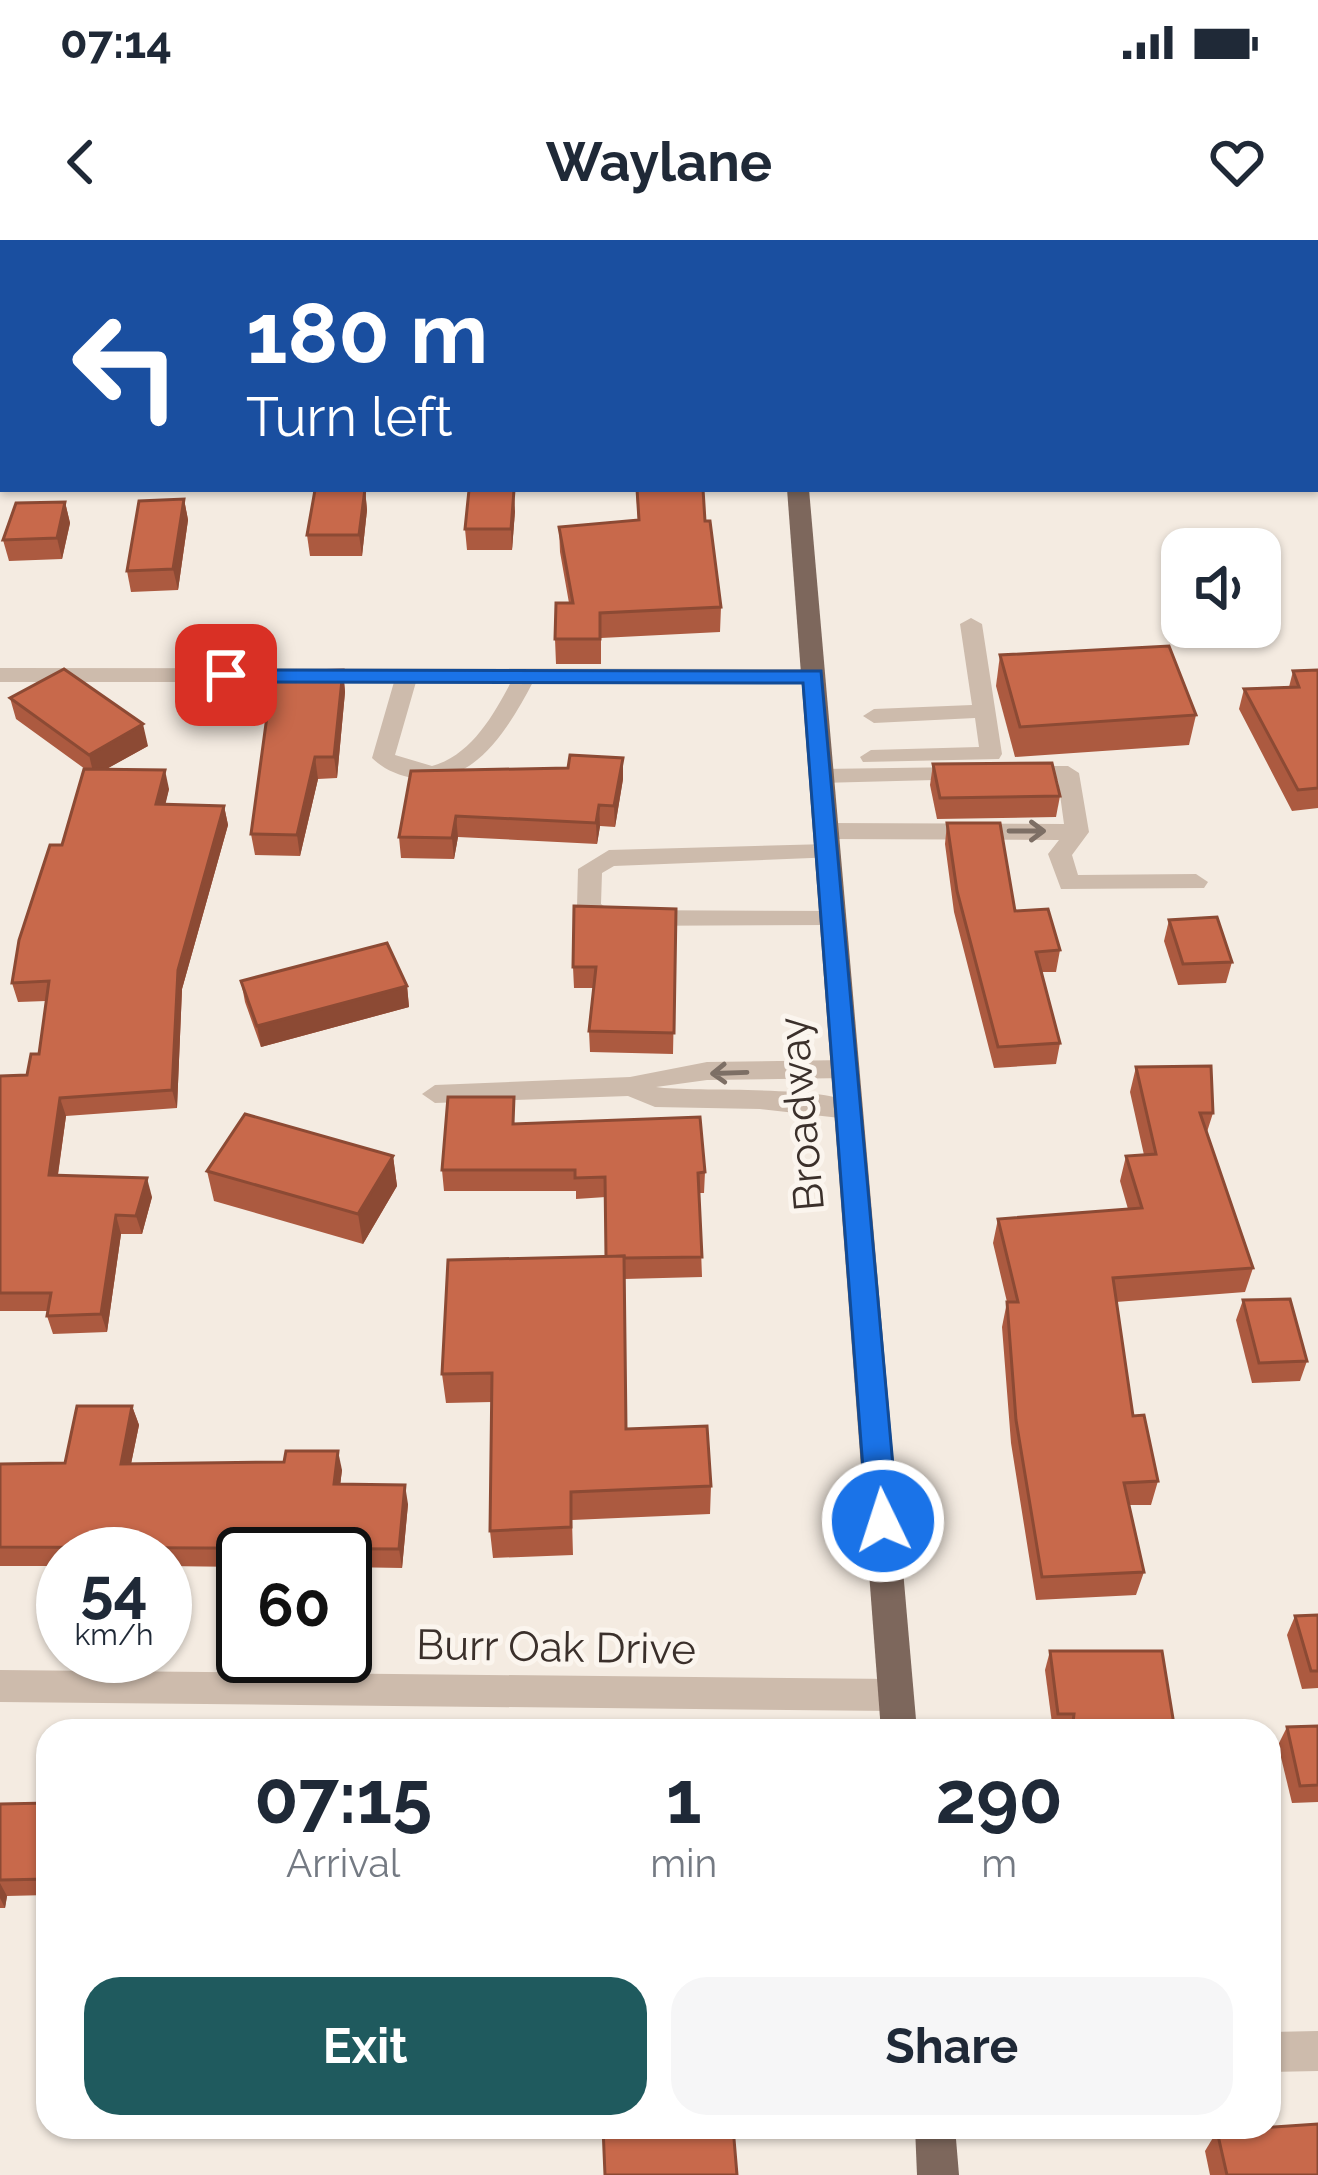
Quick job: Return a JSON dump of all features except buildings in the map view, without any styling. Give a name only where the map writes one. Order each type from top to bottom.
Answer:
[{"type":"main road","name":"Broadway","points":[[797,492],[897,1713]]},
{"type":"main road","points":[[935,2139],[938,2175]]},
{"type":"street","name":"Burr Oak Drive","points":[[0,1686],[897,1713]]},
{"type":"street","points":[[1281,2052],[1318,2051]]},
{"type":"lane","points":[[820,767],[991,754],[971,625]]},
{"type":"lane","points":[[0,675],[813,676]]},
{"type":"lane","points":[[407,675],[383,758],[405,772],[440,771],[470,758],[501,724],[526,676]]},
{"type":"lane","points":[[874,716],[984,711]]},
{"type":"lane","points":[[820,767],[1068,773],[1076,832],[1060,854],[1069,883],[1196,882]]},
{"type":"lane","points":[[833,917],[604,918],[589,907],[590,868],[609,858],[827,842],[1076,832]]},
{"type":"lane","points":[[435,1094],[845,1070]]},
{"type":"lane","points":[[632,1086],[655,1098],[760,1099],[849,1109]]},
{"type":"route","points":[[226,675],[813,676],[883,1521]]}]
